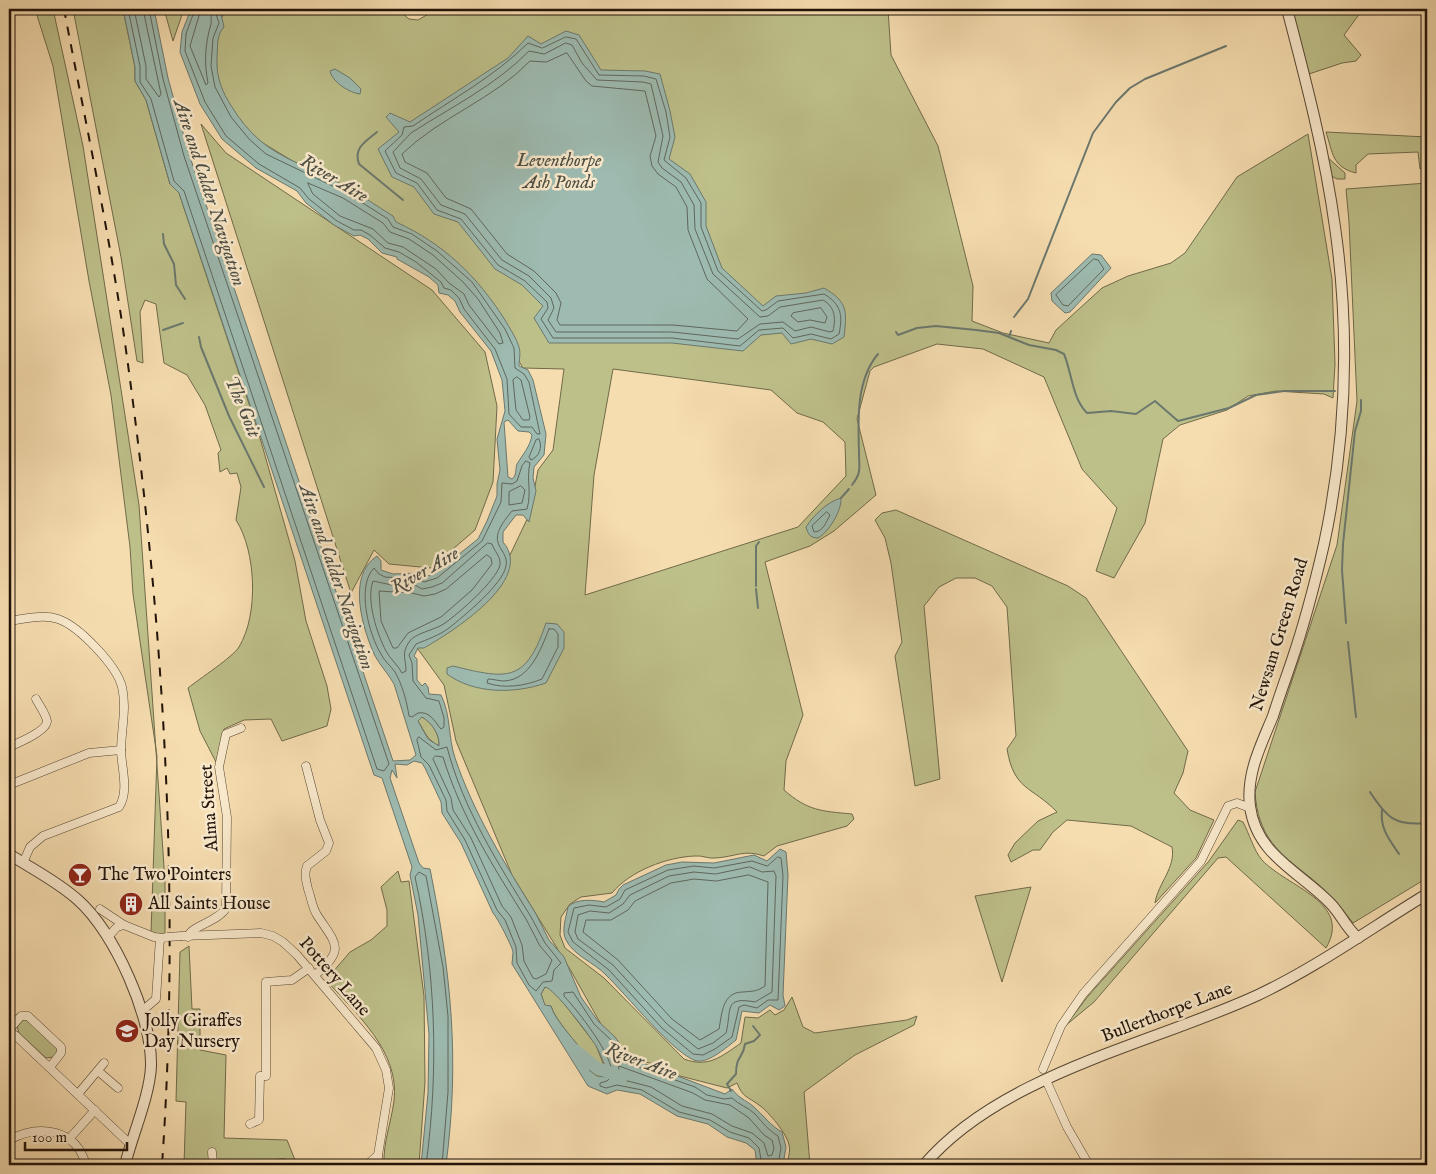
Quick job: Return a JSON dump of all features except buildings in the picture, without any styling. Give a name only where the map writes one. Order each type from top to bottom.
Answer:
[{"type":"street","name":"Newsam Green Road","points":[[1287,9],[1315,123],[1336,228],[1343,308],[1341,433],[1330,516],[1313,593],[1287,674],[1253,766],[1249,787],[1250,808],[1256,828],[1265,845],[1278,861],[1331,904],[1358,938]]},
{"type":"street","points":[[9,621],[44,617],[59,619],[75,629],[118,673],[122,688],[124,714],[121,750],[124,799],[119,807],[43,836],[30,847],[23,863]]},
{"type":"street","points":[[9,747],[42,730],[46,725],[47,718],[36,699]]},
{"type":"street","name":"Alma Street","points":[[185,936],[218,918],[226,908],[227,817],[219,767],[226,734],[242,728]]},
{"type":"street","points":[[9,785],[89,753],[121,750]]},
{"type":"street","points":[[306,766],[318,812],[329,843],[326,851],[307,866],[305,878],[316,914],[328,928],[335,948],[333,958],[315,976]]},
{"type":"street","points":[[1043,1069],[1061,1026],[1083,994],[1201,861],[1228,806],[1237,803],[1250,808]]},
{"type":"street","points":[[9,854],[65,889],[97,920],[126,973],[142,1012],[149,1035],[151,1067],[125,1165]]},
{"type":"street","name":"Bullerthorpe Lane","points":[[924,1165],[934,1152],[969,1123],[1046,1080],[1285,982],[1427,894]]},
{"type":"street","points":[[100,909],[124,925],[160,938],[156,999],[142,1012]]},
{"type":"street","points":[[108,937],[117,927],[124,925]]},
{"type":"street","name":"Pottery Lane","points":[[160,938],[261,933],[273,936],[283,942],[309,968],[376,1048],[386,1070],[389,1088],[378,1155],[380,1165]]},
{"type":"street","points":[[250,1124],[259,1120],[260,1076],[266,1076],[266,982],[292,980],[309,968]]},
{"type":"street","points":[[50,1067],[60,1055],[60,1047],[28,1016],[22,1016],[9,1031],[50,1067],[130,1144]]},
{"type":"street","points":[[78,1094],[104,1063]]},
{"type":"street","points":[[98,1071],[118,1088]]},
{"type":"street","points":[[1046,1080],[1067,1127],[1089,1165]]},
{"type":"street","points":[[69,1139],[94,1110]]},
{"type":"street","points":[[260,1112],[270,1112]]},
{"type":"street","points":[[9,1140],[23,1132],[39,1129],[54,1132],[69,1139],[78,1149],[86,1165]]},
{"type":"street","points":[[212,1152],[213,1165]]},
{"type":"street","points":[[367,1165],[378,1155]]},
{"type":"street","points":[[242,1165],[284,1163],[287,1165]]},
{"type":"green space","points":[[35,9],[53,9],[83,146],[139,505],[156,748],[133,594],[130,547],[111,395],[89,281],[53,66]]},
{"type":"green space","points":[[73,9],[123,9],[135,67],[135,81],[146,100],[170,184],[179,193],[258,431],[295,561],[306,621],[327,686],[331,709],[327,726],[282,741],[271,719],[244,720],[224,729],[220,758],[216,762],[200,731],[188,688],[236,651],[250,618],[252,600],[251,565],[243,533],[236,520],[241,487],[237,473],[230,474],[227,468],[220,472],[218,453],[221,450],[205,405],[187,375],[164,363],[156,304],[145,300],[140,312],[143,363],[137,361],[121,257]]},
{"type":"green space","points":[[164,9],[184,9],[173,41]]},
{"type":"green space","points":[[227,9],[397,9],[409,19],[418,20],[437,9],[888,9],[891,55],[938,146],[973,286],[972,321],[1003,333],[1049,343],[1056,330],[1102,288],[1128,276],[1171,263],[1185,253],[1237,177],[1308,134],[1332,279],[1335,364],[1333,398],[1324,394],[1276,391],[1248,396],[1227,410],[1180,425],[1163,439],[1145,523],[1114,578],[1096,571],[1117,508],[1082,469],[1044,377],[983,349],[937,344],[874,367],[870,371],[857,419],[876,495],[834,531],[810,546],[765,562],[803,715],[786,761],[784,790],[800,802],[815,809],[852,814],[854,819],[847,826],[777,846],[764,856],[745,853],[712,858],[684,857],[661,862],[629,878],[612,893],[581,897],[570,904],[561,917],[560,935],[565,948],[604,978],[684,1059],[707,1062],[721,1057],[741,1043],[745,1017],[758,1018],[770,1010],[775,1015],[784,1010],[792,997],[803,1027],[815,1033],[907,1020],[917,1016],[914,1025],[855,1055],[804,1092],[810,1165],[788,1165],[789,1148],[785,1135],[768,1113],[743,1094],[737,1083],[727,1088],[680,1076],[667,1067],[632,1059],[611,1042],[571,971],[512,875],[456,741],[444,685],[415,645],[490,585],[510,555],[530,513],[538,470],[553,450],[564,369],[523,368],[472,283],[375,211],[243,131],[222,96],[213,66],[217,25]],"holes":[[[613,369],[771,390],[797,413],[823,422],[845,442],[846,476],[798,527],[585,595],[594,475]]]},
{"type":"green space","points":[[1290,9],[1363,9],[1344,35],[1361,55],[1356,61],[1342,63],[1309,74],[1300,49]]},
{"type":"green space","points":[[201,124],[226,153],[432,290],[485,352],[497,406],[493,482],[475,530],[431,568],[389,564],[374,550],[351,593]]},
{"type":"green space","points":[[1326,132],[1427,137],[1427,167],[1420,169],[1418,152],[1368,154],[1356,165],[1356,173],[1342,167],[1338,163],[1332,153]]},
{"type":"green space","points":[[1327,157],[1345,173],[1345,179],[1337,179],[1330,175]]},
{"type":"green space","points":[[1427,183],[1427,878],[1353,923],[1328,893],[1289,860],[1272,842],[1260,821],[1255,792],[1337,545],[1357,401],[1346,189]]},
{"type":"green space","points":[[896,510],[1068,586],[1086,598],[1188,751],[1183,773],[1174,793],[1190,810],[1214,820],[1196,858],[1155,903],[1159,889],[1169,869],[1173,855],[1172,847],[1131,826],[1067,820],[1053,832],[1040,850],[1033,850],[1011,862],[1008,855],[1015,843],[1038,821],[1057,812],[1019,781],[1010,763],[1007,749],[1016,736],[1007,607],[992,586],[975,578],[956,578],[939,587],[924,606],[940,779],[915,786],[895,656],[902,642],[891,563],[885,538],[875,520],[882,513]]},
{"type":"green space","points":[[422,717],[435,729],[439,746],[428,738],[424,732],[418,721]]},
{"type":"green space","points":[[157,762],[165,881],[165,935],[151,933]]},
{"type":"green space","points":[[1238,820],[1243,822],[1262,860],[1273,870],[1314,897],[1324,907],[1331,919],[1332,932],[1326,948],[1226,857],[1218,858],[1094,1002],[1065,1026],[1089,995],[1209,861]]},
{"type":"green space","points":[[398,871],[401,882],[409,881],[424,996],[425,1082],[419,1165],[384,1165],[386,1141],[394,1101],[394,1083],[390,1066],[374,1034],[326,980],[350,952],[371,940],[387,926],[387,910],[381,887]]},
{"type":"green space","points":[[1031,887],[1002,982],[975,896]]},
{"type":"green space","points":[[189,946],[192,1009],[200,1009],[200,1050],[226,1055],[224,1138],[287,1140],[297,1165],[184,1165],[186,1102],[176,1101],[180,952]]},
{"type":"green space","points":[[545,987],[551,988],[596,1045],[607,1074],[605,1077],[597,1076],[590,1071],[585,1056],[557,1018],[551,1006],[545,1006],[541,994]]},
{"type":"green space","points":[[26,1018],[58,1048],[59,1052],[54,1057],[46,1058],[19,1033],[17,1026],[22,1019]]},
{"type":"water","points":[[123,9],[154,9],[168,78],[189,154],[393,761],[410,760],[416,755],[394,684],[375,656],[366,632],[360,604],[362,576],[368,565],[377,556],[381,561],[381,570],[393,574],[419,573],[424,577],[434,574],[478,539],[497,496],[500,470],[497,439],[505,411],[502,380],[491,351],[460,312],[455,301],[448,295],[439,293],[438,285],[429,277],[397,259],[397,257],[382,253],[368,239],[360,235],[354,236],[334,225],[306,203],[297,191],[256,168],[222,139],[200,104],[180,52],[182,32],[191,9],[230,9],[228,14],[221,14],[224,27],[221,30],[218,41],[217,65],[225,96],[244,125],[270,148],[359,194],[393,216],[396,222],[429,240],[444,251],[471,275],[483,289],[511,330],[519,347],[519,366],[528,370],[533,380],[546,434],[544,455],[534,467],[533,478],[536,491],[529,522],[523,515],[516,515],[503,532],[503,542],[510,557],[508,572],[499,588],[486,604],[452,630],[424,648],[418,648],[414,656],[417,659],[417,680],[422,686],[425,683],[429,694],[441,695],[446,710],[455,758],[471,799],[549,940],[564,957],[581,997],[598,1021],[615,1037],[630,1058],[725,1094],[732,1089],[782,1132],[786,1147],[783,1165],[757,1165],[755,1150],[746,1143],[727,1137],[708,1124],[677,1116],[640,1094],[617,1090],[607,1094],[588,1086],[512,964],[513,952],[507,938],[493,913],[461,843],[442,813],[441,802],[425,768],[422,763],[414,761],[407,765],[395,764],[397,778],[392,770],[390,778],[419,863],[423,868],[430,869],[448,980],[453,1052],[450,1126],[446,1165],[421,1165],[428,1093],[429,1034],[418,915],[410,875],[412,867],[382,778],[374,775],[179,193],[170,184],[146,100],[135,81],[135,67]],"holes":[[[508,420],[518,431],[529,432],[532,435],[528,447],[517,464],[512,479],[508,477],[504,422]],[[422,717],[432,725],[438,737],[439,746],[428,739],[418,721]],[[545,987],[550,989],[580,1023],[599,1052],[607,1071],[605,1077],[597,1076],[590,1071],[586,1056],[557,1018],[551,1006],[545,1005],[541,994]]]},
{"type":"water","name":"Leventhorpe Ash Ponds","points":[[566,31],[579,35],[601,70],[645,71],[660,74],[675,137],[669,159],[690,174],[706,202],[706,226],[722,268],[763,306],[776,296],[806,293],[824,288],[842,303],[846,320],[844,337],[832,344],[811,339],[791,344],[782,333],[761,335],[743,351],[672,343],[549,343],[534,318],[543,306],[522,285],[495,269],[458,222],[434,214],[414,187],[392,177],[378,149],[399,132],[386,117],[390,113],[410,122],[508,58],[528,36],[541,44]]},
{"type":"water","points":[[335,69],[350,78],[361,89],[360,94],[347,89],[334,79],[330,71]]},
{"type":"water","points":[[1092,254],[1101,255],[1111,268],[1070,312],[1065,313],[1052,301],[1051,293]]},
{"type":"water","points":[[841,498],[837,514],[830,526],[818,538],[811,536],[806,527],[809,522],[826,506]]},
{"type":"water","points":[[546,623],[557,624],[564,632],[564,648],[546,683],[521,689],[482,689],[458,681],[447,674],[447,668],[453,666],[488,673],[502,674],[513,672],[523,666],[531,657]]},
{"type":"water","points":[[780,849],[786,852],[788,875],[783,995],[785,1006],[779,1010],[770,1005],[759,1013],[742,1011],[736,1040],[707,1060],[697,1061],[676,1048],[606,975],[574,951],[566,940],[564,928],[568,907],[571,904],[590,900],[604,902],[616,895],[623,885],[666,865],[682,862],[714,863],[754,855],[767,861]]},
{"type":"waterway","points":[[1014,317],[1028,299],[1093,133],[1116,102],[1130,88],[1145,79],[1226,46]]},
{"type":"waterway","points":[[377,132],[359,149],[359,164],[403,200]]},
{"type":"waterway","name":"The Goit","points":[[163,234],[164,244],[174,264],[176,285],[185,299]]},
{"type":"waterway","points":[[163,330],[183,323]]},
{"type":"waterway","points":[[896,332],[898,335],[917,328],[936,326],[976,330],[999,333],[1029,345],[1056,350],[1064,354],[1075,393],[1087,413],[1111,411],[1136,414],[1155,401],[1178,421],[1229,408],[1256,395],[1284,391],[1335,391]]},
{"type":"waterway","points":[[1009,337],[1011,331]]},
{"type":"waterway","name":"The Goit","points":[[199,337],[201,347],[229,416],[264,487]]},
{"type":"waterway","points":[[852,485],[859,470],[858,427],[862,388],[871,364],[878,354]]},
{"type":"waterway","points":[[1346,623],[1342,570],[1343,544],[1355,431],[1361,411],[1361,400]]},
{"type":"waterway","points":[[841,498],[849,489]]},
{"type":"waterway","points":[[756,586],[756,546],[759,542]]},
{"type":"waterway","points":[[756,589],[758,608]]},
{"type":"waterway","points":[[1348,642],[1356,717]]},
{"type":"waterway","points":[[1370,792],[1387,814],[1393,818],[1407,823],[1427,823]]},
{"type":"waterway","points":[[1382,810],[1382,823],[1399,854]]},
{"type":"waterway","points":[[731,1091],[727,1084],[736,1074],[737,1063],[745,1044],[754,1041],[760,1035],[753,1026]]},
{"type":"waterway","name":"River Aire","points":[[575,1050],[597,1068],[622,1077]]},
{"type":"railway","points":[[64,9],[119,301],[138,445],[158,650],[169,856],[170,960],[162,1165]]},
{"type":"place","name":"The Two Pointers","points":[[80,875]]},
{"type":"place","name":"All Saints House","points":[[131,904]]},
{"type":"place","name":"Jolly Giraffes Day Nursery","points":[[127,1031]]},
{"type":"water label","name":"Aire and Calder Navigation","points":[[209,193]]},
{"type":"water label","name":"Aire and Calder Navigation","points":[[336,577]]}]
